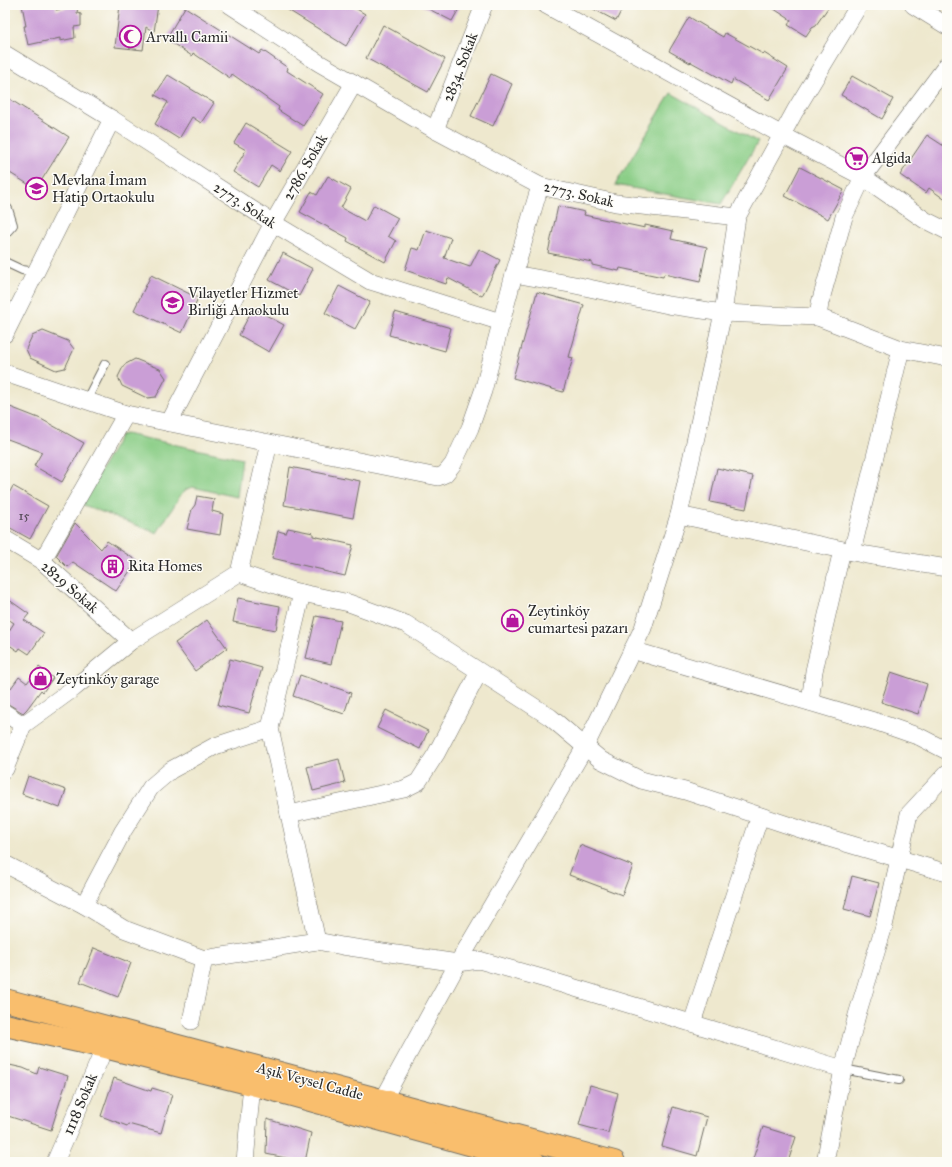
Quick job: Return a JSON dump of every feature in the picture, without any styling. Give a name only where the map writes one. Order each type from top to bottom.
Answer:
[{"type":"main road","name":"Aşık Veysel Cadde","points":[[5,1000],[614,1162]]},
{"type":"main road","name":"Aşık Veysel Cadde","points":[[5,1024],[105,1047],[252,1084],[534,1162]]},
{"type":"street","name":"2773. Sokak","points":[[230,5],[319,63],[435,130],[540,186],[616,203],[737,217]]},
{"type":"street","name":"2834. Sokak","points":[[435,130],[484,5]]},
{"type":"street","points":[[546,5],[863,177],[925,220],[947,231]]},
{"type":"street","points":[[383,1100],[458,963],[585,747],[643,628],[679,515],[723,313],[737,217],[782,134],[859,5]]},
{"type":"street","points":[[914,5],[947,26]]},
{"type":"street","name":"2773. Sokak","points":[[5,54],[112,119],[273,223],[370,282],[501,322]]},
{"type":"street","points":[[818,317],[820,303],[844,217],[863,177],[947,65]]},
{"type":"street","name":"2786. Sokak","points":[[169,423],[273,223],[354,83]]},
{"type":"street","points":[[5,334],[112,119]]},
{"type":"street","points":[[5,373],[126,414],[438,477],[445,474],[453,464],[470,428],[483,391],[514,274],[540,186]]},
{"type":"street","points":[[514,274],[575,285],[668,305],[723,313],[818,317],[901,349],[947,358]]},
{"type":"street","points":[[810,702],[814,671],[901,349]]},
{"type":"street","points":[[42,561],[126,414]]},
{"type":"street","points":[[5,769],[23,726],[74,688],[131,640],[239,573],[269,443]]},
{"type":"street","points":[[679,515],[847,551],[947,568]]},
{"type":"street","name":"2829 Sokak","points":[[5,539],[42,561],[131,640]]},
{"type":"street","points":[[239,573],[293,591],[349,603],[406,624],[550,717],[601,760],[641,780],[685,790],[812,833],[947,873]]},
{"type":"street","points":[[302,593],[270,728],[317,941]]},
{"type":"street","points":[[632,650],[877,722],[920,737],[947,751]]},
{"type":"street","points":[[289,814],[404,789],[418,782],[436,754],[479,672]]},
{"type":"street","points":[[5,713],[23,726]]},
{"type":"street","points":[[84,906],[122,831],[151,787],[171,770],[216,746],[270,728]]},
{"type":"street","points":[[825,1162],[843,1069],[857,1015],[884,926],[909,814],[947,773]]},
{"type":"street","points":[[692,1024],[760,816]]},
{"type":"street","points":[[5,864],[124,929],[204,959],[317,941],[458,963],[479,960],[843,1069]]},
{"type":"street","points":[[191,1021],[204,959]]},
{"type":"street","name":"1118 Sokak","points":[[55,1162],[105,1047]]},
{"type":"street","points":[[245,1162],[252,1084]]},
{"type":"lane","points":[[5,206],[8,209],[13,224],[5,234]]},
{"type":"lane","points":[[5,262],[22,270],[36,272]]},
{"type":"lane","points":[[86,401],[105,364]]},
{"type":"lane","points":[[843,1069],[899,1080]]},
{"type":"green space","points":[[671,93],[758,142],[721,204],[615,185]]},
{"type":"green space","points":[[126,434],[242,459],[237,497],[192,487],[187,489],[182,493],[157,533],[81,504],[121,435]]},
{"type":"building","points":[[22,5],[56,5],[56,10],[78,6],[77,13],[81,14],[81,26],[74,27],[75,38],[60,41],[60,38],[28,45]]},
{"type":"building","name":"Arvallı Camii","points":[[120,5],[158,5],[154,32],[146,27],[143,50],[115,47]]},
{"type":"building","points":[[280,5],[350,5],[365,14],[346,46]]},
{"type":"building","points":[[421,5],[461,5],[452,21]]},
{"type":"building","points":[[586,5],[624,5],[616,21]]},
{"type":"building","points":[[768,5],[830,5],[806,36],[788,25],[791,20]]},
{"type":"building","points":[[185,7],[259,54],[262,50],[288,68],[287,71],[323,94],[303,126],[278,110],[279,107],[232,74],[230,78],[193,53],[192,56],[166,39]]},
{"type":"building","points":[[689,17],[723,37],[725,33],[763,54],[764,53],[788,68],[769,100],[733,79],[731,84],[669,51]]},
{"type":"building","points":[[383,25],[445,59],[428,92],[366,58]]},
{"type":"building","points":[[491,74],[512,84],[493,126],[471,116]]},
{"type":"building","points":[[168,75],[214,103],[201,123],[192,117],[179,139],[155,124],[168,102],[155,95]]},
{"type":"building","points":[[852,76],[893,99],[882,119],[841,95]]},
{"type":"building","points":[[5,96],[69,137],[36,189],[5,170]]},
{"type":"building","points":[[246,123],[292,151],[280,171],[271,165],[258,187],[233,172],[246,150],[234,143]]},
{"type":"building","points":[[927,135],[947,148],[947,201],[929,188],[926,193],[900,175]]},
{"type":"building","points":[[800,167],[844,190],[828,219],[785,196]]},
{"type":"building","points":[[328,176],[351,189],[341,208],[365,221],[374,205],[398,218],[388,236],[396,241],[385,262],[347,241],[348,238],[300,212],[311,192],[317,195]]},
{"type":"building","points":[[558,206],[585,212],[584,215],[645,228],[645,225],[673,231],[671,239],[707,247],[700,282],[664,274],[663,277],[620,268],[619,271],[592,265],[592,262],[548,253]]},
{"type":"building","points":[[426,230],[451,238],[444,258],[470,267],[479,249],[500,260],[482,296],[448,278],[446,284],[405,270],[412,248],[419,250]]},
{"type":"building","points":[[283,253],[313,269],[299,296],[269,280]]},
{"type":"building","points":[[151,275],[198,298],[182,333],[134,310]]},
{"type":"building","points":[[339,286],[370,302],[355,329],[325,313]]},
{"type":"building","points":[[537,292],[584,305],[569,357],[573,358],[563,392],[513,378]]},
{"type":"building","points":[[253,308],[284,325],[269,352],[239,335]]},
{"type":"building","points":[[395,312],[451,328],[445,351],[389,335]]},
{"type":"building","points":[[43,331],[68,341],[74,349],[65,368],[56,370],[30,358],[26,349],[32,336]]},
{"type":"building","points":[[135,359],[160,369],[166,378],[156,397],[147,398],[122,386],[118,377],[124,365]]},
{"type":"building","points":[[5,405],[41,419],[84,443],[62,482],[34,466],[42,452],[5,438]]},
{"type":"building","points":[[290,467],[360,481],[353,518],[284,505]]},
{"type":"building","points":[[717,468],[753,476],[746,509],[710,502]]},
{"type":"building","points":[[13,486],[48,506],[30,539],[5,525],[5,501]]},
{"type":"building","points":[[197,496],[214,499],[212,511],[223,514],[220,535],[187,529]]},
{"type":"building","points":[[75,523],[101,549],[107,541],[137,561],[116,591],[73,562],[67,567],[56,556]]},
{"type":"building","points":[[288,528],[313,533],[313,536],[353,545],[345,576],[272,558],[278,531],[286,533]]},
{"type":"building","points":[[5,597],[29,614],[24,620],[44,633],[29,654],[20,648],[18,651],[5,642],[5,637],[14,623],[5,617]]},
{"type":"building","points":[[238,598],[280,606],[276,630],[233,622]]},
{"type":"building","points":[[316,616],[341,621],[331,664],[306,658]]},
{"type":"building","points":[[207,620],[227,648],[195,671],[175,643]]},
{"type":"building","points":[[230,659],[262,668],[249,713],[218,705]]},
{"type":"building","points":[[39,667],[53,678],[43,692],[41,690],[27,709],[23,713],[5,702],[5,684],[11,688],[19,677],[27,683]]},
{"type":"building","points":[[891,672],[927,684],[918,714],[881,702]]},
{"type":"building","points":[[300,675],[351,693],[344,714],[293,696]]},
{"type":"building","points":[[386,710],[428,731],[420,749],[377,728]]},
{"type":"building","points":[[339,759],[345,783],[313,791],[307,767]]},
{"type":"building","points":[[28,776],[66,790],[60,808],[22,794]]},
{"type":"building","points":[[580,845],[633,866],[622,895],[569,875]]},
{"type":"building","points":[[852,876],[879,883],[870,916],[844,909]]},
{"type":"building","points":[[94,948],[131,963],[118,997],[80,982]]},
{"type":"building","points":[[5,1064],[23,1068],[37,1074],[39,1067],[68,1076],[51,1130],[5,1115]]},
{"type":"building","points":[[114,1078],[151,1091],[152,1088],[172,1094],[161,1133],[128,1124],[127,1126],[101,1116]]},
{"type":"building","points":[[590,1085],[618,1093],[608,1133],[579,1125]]},
{"type":"building","points":[[673,1107],[707,1117],[697,1156],[662,1146]]},
{"type":"building","points":[[267,1119],[311,1133],[305,1162],[266,1154]]},
{"type":"building","points":[[763,1127],[796,1137],[788,1162],[752,1162]]},
{"type":"place","name":"Arvallı Camii","points":[[130,37]]},
{"type":"place","name":"Algida","points":[[857,158]]},
{"type":"place","name":"Mevlana İmam Hatip Ortaokulu","points":[[36,189]]},
{"type":"place","name":"Vilayetler Hizmet Birliği Anaokulu","points":[[173,302]]},
{"type":"place","name":"Rita Homes","points":[[112,566]]},
{"type":"place","name":"Zeytinköy cumartesi pazarı","points":[[512,620]]},
{"type":"place","name":"Zeytinköy garage","points":[[41,679]]}]
